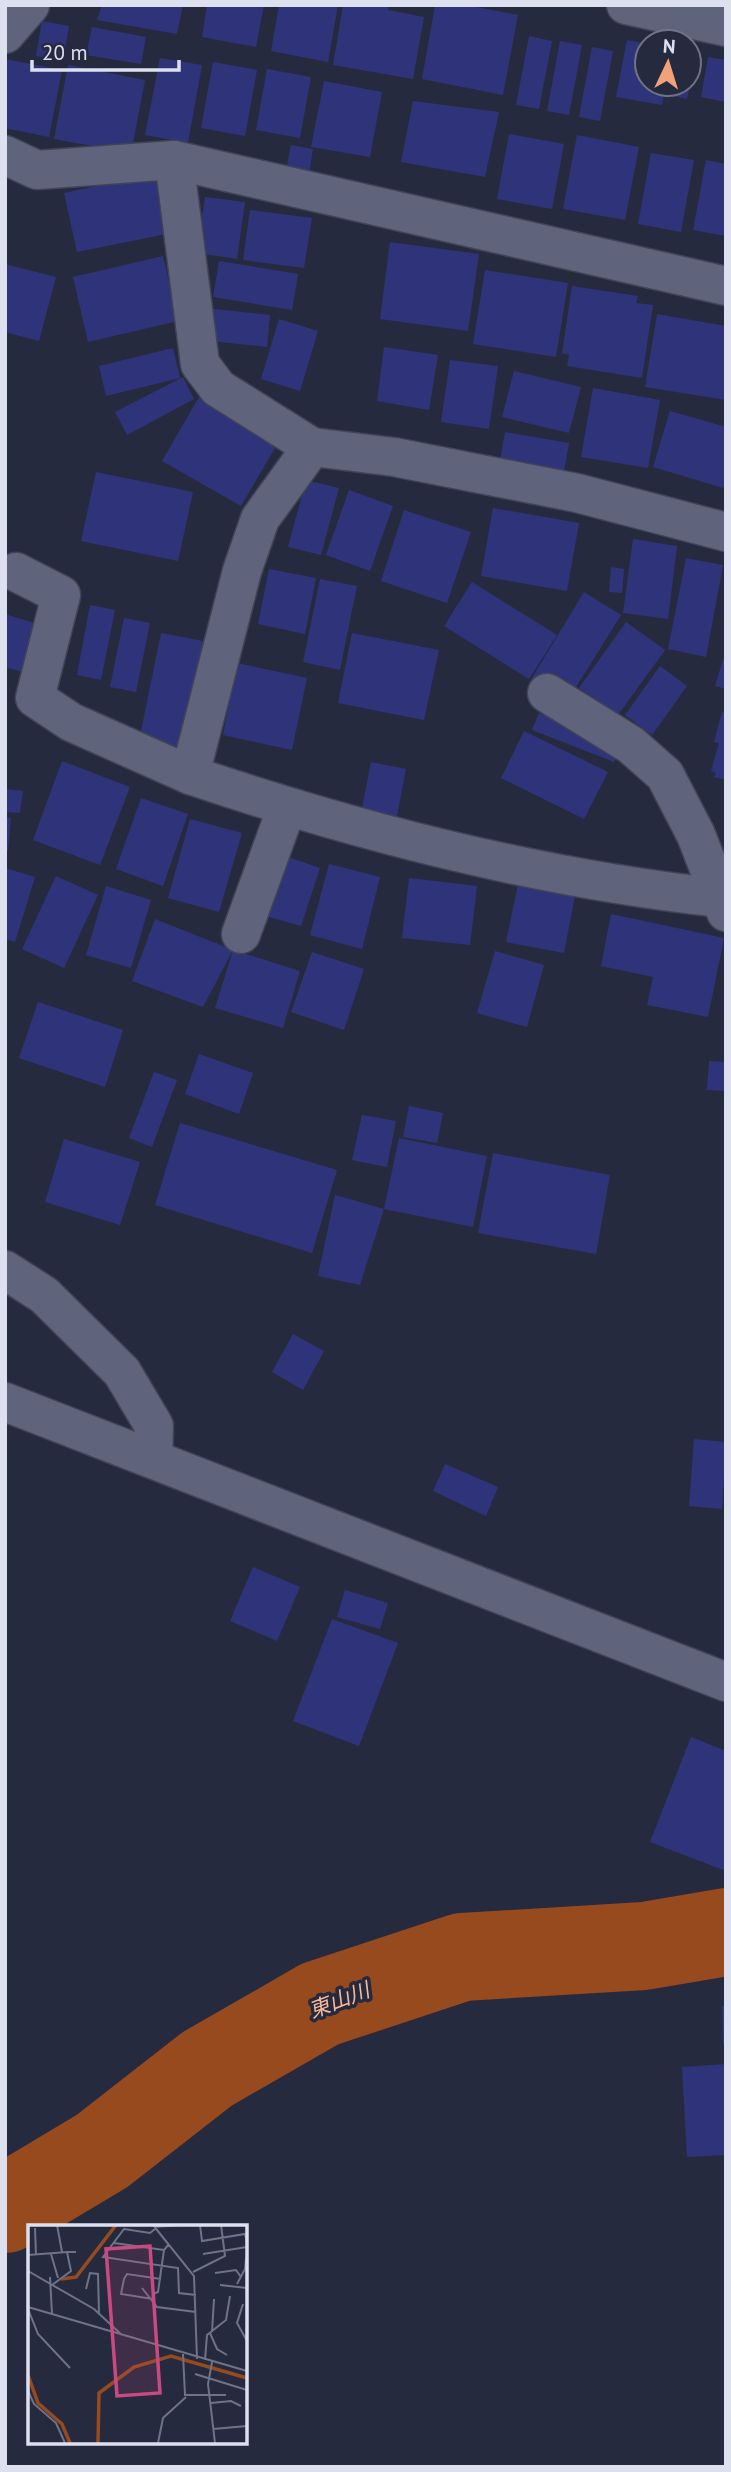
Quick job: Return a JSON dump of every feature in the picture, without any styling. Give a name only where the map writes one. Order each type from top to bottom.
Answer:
[{"type":"street","points":[[5,34],[30,5]]},
{"type":"street","points":[[626,5],[726,27]]},
{"type":"street","points":[[5,155],[37,170],[174,160],[726,286]]},
{"type":"street","points":[[174,160],[200,364],[218,388],[312,447],[394,457],[577,493],[726,533]]},
{"type":"street","points":[[190,775],[243,571],[260,519],[312,447]]},
{"type":"street","points":[[16,572],[61,595],[34,698],[71,722],[190,775],[287,807],[491,860],[723,905]]},
{"type":"street","points":[[547,693],[631,745],[665,775],[696,835],[723,905]]},
{"type":"street","points":[[241,934],[287,807]]},
{"type":"street","points":[[5,1270],[44,1295],[122,1371],[154,1426],[153,1459]]},
{"type":"street","points":[[5,1402],[726,1682]]},
{"type":"building","points":[[102,5],[183,5],[177,34],[97,20]]},
{"type":"building","points":[[207,5],[264,5],[256,47],[202,37]]},
{"type":"building","points":[[279,5],[338,5],[328,62],[271,51]]},
{"type":"building","points":[[343,5],[389,5],[388,10],[424,17],[413,79],[333,65]]},
{"type":"building","points":[[435,5],[466,5],[518,15],[503,95],[422,79]]},
{"type":"building","points":[[42,21],[69,26],[63,61],[36,56]]},
{"type":"building","points":[[92,27],[146,37],[141,64],[86,55]]},
{"type":"building","points":[[529,36],[552,41],[539,109],[516,105]]},
{"type":"building","points":[[627,40],[633,41],[633,98],[663,98],[662,105],[616,97]]},
{"type":"building","points":[[560,41],[582,45],[569,115],[547,111]]},
{"type":"building","points":[[592,47],[613,51],[600,121],[579,117]]},
{"type":"building","points":[[708,57],[726,60],[726,102],[703,97]]},
{"type":"building","points":[[160,58],[202,65],[188,143],[145,135]]},
{"type":"building","points":[[5,59],[62,70],[49,137],[5,128]]},
{"type":"building","points":[[213,62],[257,70],[245,136],[201,128]]},
{"type":"building","points":[[68,65],[145,80],[131,153],[54,139]]},
{"type":"building","points":[[267,69],[311,77],[300,138],[256,130]]},
{"type":"building","points":[[324,81],[382,92],[370,157],[311,147]]},
{"type":"building","points":[[413,101],[499,112],[485,177],[401,162]]},
{"type":"building","points":[[509,134],[564,144],[552,209],[497,199]]},
{"type":"building","points":[[577,135],[639,147],[625,220],[563,209]]},
{"type":"building","points":[[291,145],[313,149],[308,179],[285,175]]},
{"type":"building","points":[[651,153],[694,160],[681,232],[638,224]]},
{"type":"building","points":[[706,160],[726,164],[726,236],[693,230]]},
{"type":"building","points":[[158,173],[171,233],[77,252],[64,193]]},
{"type":"building","points":[[205,197],[245,202],[237,259],[197,253]]},
{"type":"building","points":[[250,210],[312,218],[304,268],[243,260]]},
{"type":"building","points":[[390,242],[479,254],[468,331],[380,319]]},
{"type":"building","points":[[163,256],[178,321],[88,342],[73,277]]},
{"type":"building","points":[[219,261],[298,274],[292,310],[213,297]]},
{"type":"building","points":[[5,264],[56,277],[39,341],[5,332]]},
{"type":"building","points":[[485,270],[568,283],[556,357],[473,344]]},
{"type":"building","points":[[572,286],[638,296],[636,303],[653,305],[642,378],[567,366],[569,355],[562,353]]},
{"type":"building","points":[[206,308],[270,315],[267,347],[202,340]]},
{"type":"building","points":[[657,314],[726,326],[726,400],[645,387]]},
{"type":"building","points":[[279,319],[318,331],[300,391],[261,379]]},
{"type":"building","points":[[384,347],[438,355],[429,410],[377,401]]},
{"type":"building","points":[[173,348],[180,378],[106,396],[99,366]]},
{"type":"building","points":[[450,360],[498,366],[489,429],[441,422]]},
{"type":"building","points":[[514,371],[581,387],[569,433],[502,417]]},
{"type":"building","points":[[183,377],[194,399],[127,435],[115,412]]},
{"type":"building","points":[[593,388],[660,400],[648,468],[581,457]]},
{"type":"building","points":[[199,397],[278,443],[241,506],[162,461]]},
{"type":"building","points":[[670,411],[726,427],[726,479],[723,488],[653,467]]},
{"type":"building","points":[[505,432],[569,443],[563,478],[499,466]]},
{"type":"building","points":[[96,472],[193,492],[178,561],[81,541]]},
{"type":"building","points":[[306,480],[339,488],[321,555],[288,547]]},
{"type":"building","points":[[349,490],[393,506],[370,571],[326,555]]},
{"type":"building","points":[[493,508],[579,523],[567,591],[481,576]]},
{"type":"building","points":[[404,510],[471,532],[447,603],[381,581]]},
{"type":"building","points":[[633,539],[677,546],[668,619],[623,613]]},
{"type":"building","points":[[686,558],[723,565],[706,657],[668,649]]},
{"type":"building","points":[[611,567],[624,569],[622,593],[609,592]]},
{"type":"building","points":[[269,569],[316,578],[305,634],[258,624]]},
{"type":"building","points":[[320,579],[357,586],[340,670],[303,662]]},
{"type":"building","points":[[472,582],[557,635],[529,679],[444,626]]},
{"type":"building","points":[[584,592],[621,615],[568,700],[532,678]]},
{"type":"building","points":[[90,605],[115,610],[101,680],[77,675]]},
{"type":"building","points":[[5,614],[41,625],[26,673],[5,667]]},
{"type":"building","points":[[124,618],[150,623],[136,692],[110,687]]},
{"type":"building","points":[[626,622],[665,650],[618,715],[579,688]]},
{"type":"building","points":[[161,633],[203,641],[180,755],[138,746]]},
{"type":"building","points":[[352,633],[439,650],[424,720],[338,703]]},
{"type":"building","points":[[726,650],[726,689],[715,686]]},
{"type":"building","points":[[237,663],[307,678],[292,750],[223,735]]},
{"type":"building","points":[[660,666],[687,686],[652,735],[625,715]]},
{"type":"building","points":[[722,712],[726,713],[726,780],[714,777],[716,773],[711,771],[719,743],[714,742]]},
{"type":"building","points":[[539,713],[621,745],[614,762],[532,730]]},
{"type":"building","points":[[524,731],[608,772],[584,819],[501,778]]},
{"type":"building","points":[[62,761],[130,787],[100,865],[33,840]]},
{"type":"building","points":[[371,762],[406,769],[396,821],[361,813]]},
{"type":"building","points":[[5,789],[23,791],[20,813],[5,812]]},
{"type":"building","points":[[141,798],[188,814],[163,886],[116,869]]},
{"type":"building","points":[[5,817],[11,818],[8,851],[5,851]]},
{"type":"building","points":[[190,819],[242,833],[219,912],[168,898]]},
{"type":"building","points":[[285,856],[320,868],[301,926],[266,916]]},
{"type":"building","points":[[329,864],[380,877],[362,949],[310,935]]},
{"type":"building","points":[[5,868],[35,877],[15,942],[5,939]]},
{"type":"building","points":[[56,876],[98,895],[64,968],[22,949]]},
{"type":"building","points":[[409,878],[477,886],[470,945],[402,938]]},
{"type":"building","points":[[519,879],[576,890],[564,953],[506,942]]},
{"type":"building","points":[[106,886],[151,900],[131,968],[86,955]]},
{"type":"building","points":[[611,914],[724,938],[708,1017],[647,1005],[653,977],[601,966]]},
{"type":"building","points":[[155,919],[233,950],[203,1007],[132,981]]},
{"type":"building","points":[[233,950],[300,971],[283,1028],[215,1008]]},
{"type":"building","points":[[495,951],[544,965],[527,1027],[477,1013]]},
{"type":"building","points":[[312,952],[364,969],[344,1030],[291,1012]]},
{"type":"building","points":[[38,1002],[123,1030],[105,1087],[19,1058]]},
{"type":"building","points":[[199,1054],[253,1073],[239,1114],[185,1094]]},
{"type":"building","points":[[709,1061],[726,1062],[726,1091],[707,1090]]},
{"type":"building","points":[[154,1072],[177,1080],[152,1147],[129,1138]]},
{"type":"building","points":[[409,1106],[443,1113],[437,1143],[403,1137]]},
{"type":"building","points":[[362,1115],[396,1121],[387,1167],[352,1160]]},
{"type":"building","points":[[180,1123],[337,1170],[312,1253],[155,1205]]},
{"type":"building","points":[[399,1138],[487,1156],[473,1227],[384,1209]]},
{"type":"building","points":[[64,1139],[140,1162],[120,1225],[45,1202]]},
{"type":"building","points":[[493,1153],[610,1175],[596,1254],[478,1233]]},
{"type":"building","points":[[335,1195],[384,1209],[360,1285],[318,1276]]},
{"type":"building","points":[[293,1334],[324,1351],[303,1390],[272,1372]]},
{"type":"building","points":[[694,1439],[726,1442],[722,1509],[689,1506]]},
{"type":"building","points":[[445,1464],[498,1487],[486,1516],[433,1491]]},
{"type":"building","points":[[253,1567],[300,1587],[277,1641],[230,1621]]},
{"type":"building","points":[[345,1590],[388,1603],[380,1629],[337,1617]]},
{"type":"building","points":[[332,1619],[398,1643],[359,1746],[293,1721]]},
{"type":"building","points":[[691,1737],[726,1751],[726,1871],[650,1842]]},
{"type":"building","points":[[722,2006],[726,2006],[726,2044],[723,2044]]},
{"type":"building","points":[[726,2064],[726,2155],[687,2157],[682,2067]]},
{"type":"waterway","name":"東山川","points":[[5,2209],[102,2151],[207,2069],[320,2004],[462,1957],[644,1946],[726,1932]]}]
